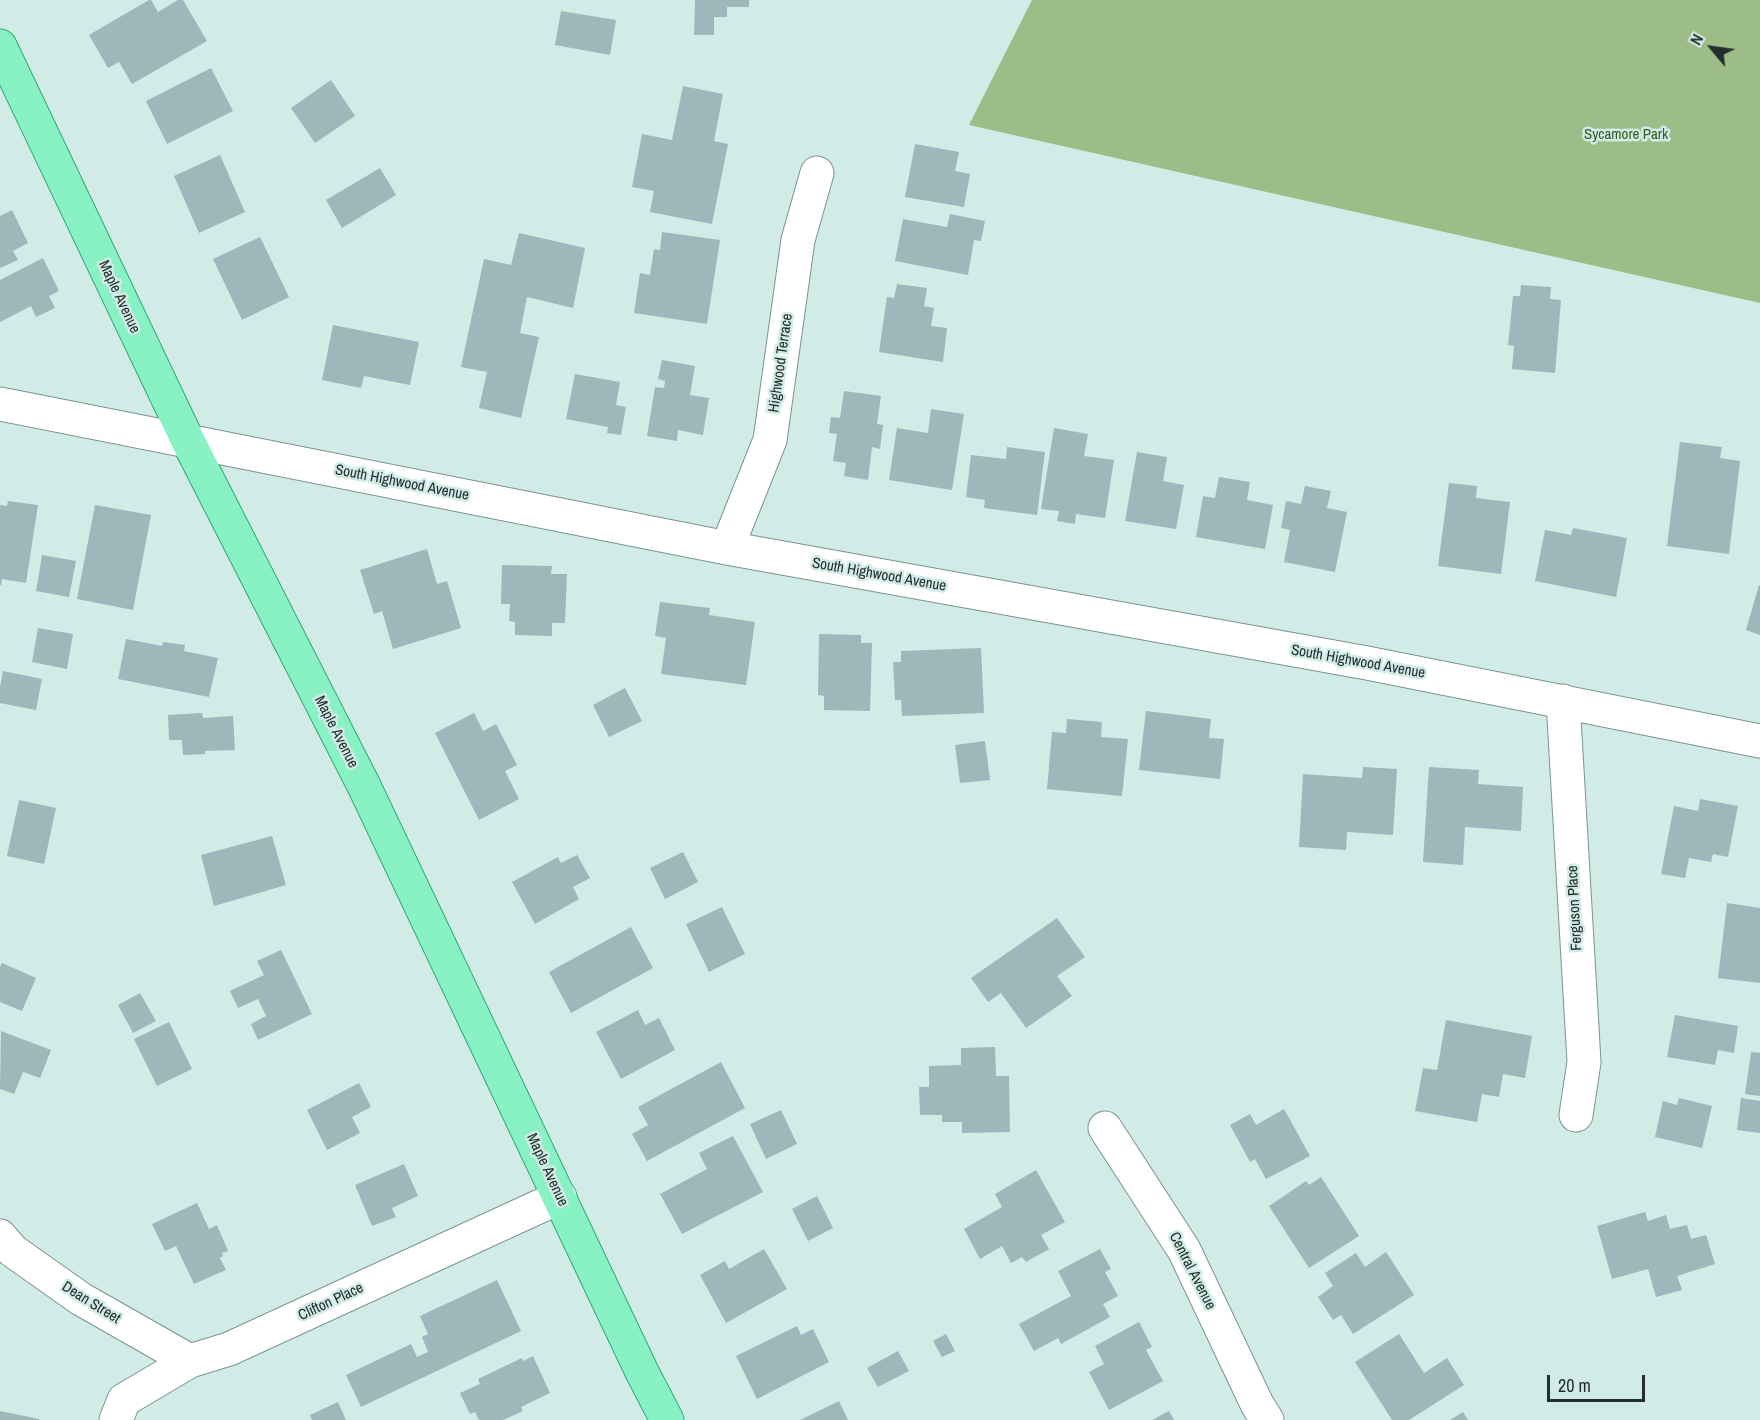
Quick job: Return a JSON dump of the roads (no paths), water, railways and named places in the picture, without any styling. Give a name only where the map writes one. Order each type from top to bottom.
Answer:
[{"type":"main road","name":"Maple Avenue","points":[[0,46],[188,441],[364,786],[642,1372],[667,1420]]},
{"type":"street","name":"Highwood Terrace","points":[[727,548],[770,440],[798,240],[817,173]]},
{"type":"street","name":"South Highwood Avenue","points":[[0,404],[727,548],[1367,663],[1760,741]]},
{"type":"street","name":"Ferguson Place","points":[[1563,701],[1584,1062],[1576,1115]]},
{"type":"street","name":"Central Avenue","points":[[1105,1128],[1184,1250],[1266,1420]]},
{"type":"street","name":"Clifton Place","points":[[116,1420],[124,1400],[190,1361],[229,1349],[560,1197]]},
{"type":"street","name":"Dean Street","points":[[0,1236],[13,1251],[81,1299],[190,1361]]},
{"type":"park label","name":"Sycamore Park","points":[[1626,135]]}]
